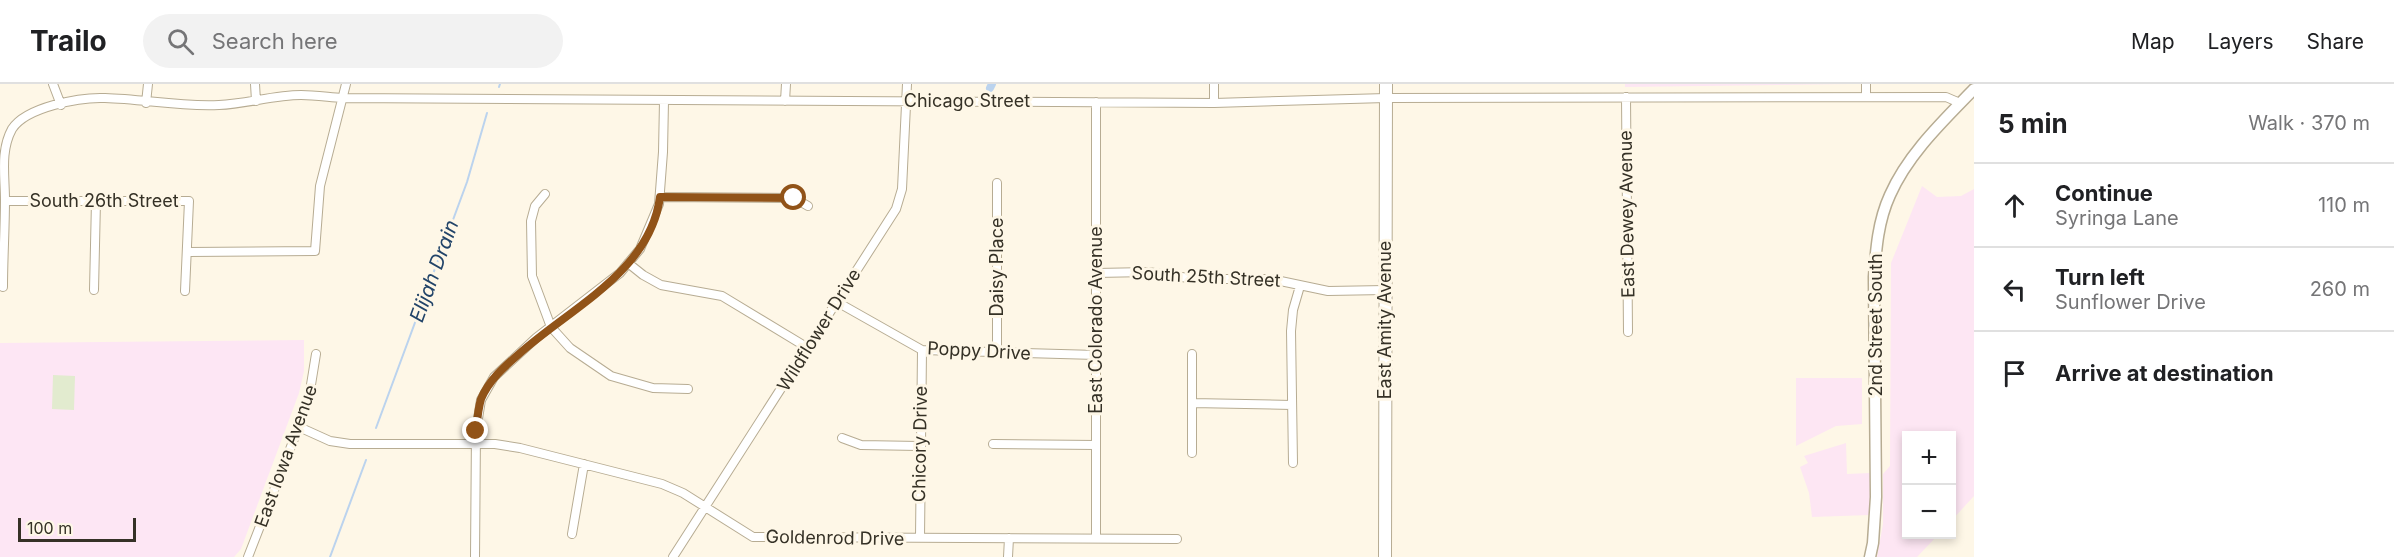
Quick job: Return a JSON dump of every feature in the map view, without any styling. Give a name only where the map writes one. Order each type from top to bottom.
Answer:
[{"type":"main road","name":"East Amity Avenue","points":[[1385,557],[1386,84]]},
{"type":"street","points":[[53,84],[61,105]]},
{"type":"street","points":[[146,103],[148,84]]},
{"type":"street","points":[[255,84],[256,101]]},
{"type":"street","points":[[188,252],[315,250],[320,186],[346,84]]},
{"type":"street","points":[[785,101],[786,84]]},
{"type":"street","name":"Wildflower Drive","points":[[673,557],[896,209],[902,189],[907,84]]},
{"type":"street","points":[[1214,84],[1214,103]]},
{"type":"street","points":[[1866,84],[1866,97]]},
{"type":"street","name":"2nd Street South","points":[[1870,557],[1876,497],[1874,277],[1876,248],[1889,196],[1901,173],[1974,89]]},
{"type":"street","name":"Chicago Street","points":[[3,287],[5,201],[3,158],[7,137],[13,126],[25,117],[84,99],[105,98],[184,106],[220,105],[300,95],[342,98],[1214,103],[1386,98],[1946,97],[1960,103]]},
{"type":"street","name":"East Dewey Avenue","points":[[1626,97],[1628,332]]},
{"type":"street","points":[[475,557],[476,444],[481,400],[494,376],[551,327],[620,273],[640,249],[651,227],[660,197],[664,100]]},
{"type":"street","name":"East Colorado Avenue","points":[[1096,102],[1096,537]]},
{"type":"street","name":"Daisy Place","points":[[997,183],[997,352]]},
{"type":"street","points":[[545,194],[535,206],[531,220],[532,276],[551,327],[570,348],[611,376],[653,388],[688,389]]},
{"type":"street","points":[[660,197],[794,198],[808,206]]},
{"type":"street","name":"South 26th Street","points":[[5,201],[189,201],[185,291]]},
{"type":"street","points":[[94,290],[96,201]]},
{"type":"street","points":[[628,263],[661,285],[722,296],[808,348]]},
{"type":"street","name":"South 25th Street","points":[[1096,273],[1148,272],[1195,279],[1272,279],[1328,291],[1385,290]]},
{"type":"street","points":[[1293,463],[1291,331],[1293,310],[1300,286]]},
{"type":"street","name":"Poppy Drive","points":[[837,302],[922,350],[1096,355]]},
{"type":"street","name":"Chicory Drive","points":[[920,538],[922,350]]},
{"type":"street","name":"East Iowa Avenue","points":[[248,557],[299,427],[310,393],[316,354]]},
{"type":"street","points":[[1192,354],[1192,453]]},
{"type":"street","points":[[1192,403],[1292,405]]},
{"type":"street","name":"Goldenrod Drive","points":[[299,427],[330,441],[350,444],[495,444],[520,448],[662,484],[706,507],[753,537],[1177,539]]},
{"type":"street","points":[[842,438],[861,445],[920,446]]},
{"type":"street","points":[[993,444],[1096,445]]},
{"type":"street","points":[[572,534],[584,464]]},
{"type":"street","points":[[1008,557],[1009,538]]},
{"type":"shaded area","points":[[1625,84],[1851,84],[1625,87]]},
{"type":"shaded area","points":[[1922,186],[1937,197],[1961,196],[1974,189],[1974,496],[1956,516],[1956,431],[1902,431],[1902,539],[1934,539],[1917,557],[1877,557],[1883,524],[1883,474],[1890,466],[1891,263]]},
{"type":"shaded area","points":[[304,340],[304,371],[299,393],[241,549],[234,557],[0,557],[0,343]]},
{"type":"shaded area","points":[[1796,378],[1862,378],[1862,424],[1836,426],[1796,446]]},
{"type":"shaded area","points":[[1846,443],[1847,474],[1870,473],[1870,515],[1812,517],[1809,493],[1800,467],[1808,463],[1804,456]]},
{"type":"green space","points":[[53,375],[75,376],[74,410],[52,409]]},
{"type":"waterway","points":[[990,88],[992,84]]},
{"type":"waterway","name":"Elijah Drain","points":[[376,428],[467,182],[487,113]]},
{"type":"waterway","name":"Elijah Drain","points":[[330,557],[366,460]]},
{"type":"route","points":[[476,431],[481,400],[494,376],[536,338],[620,273],[640,249],[651,227],[660,197],[794,198]]}]
